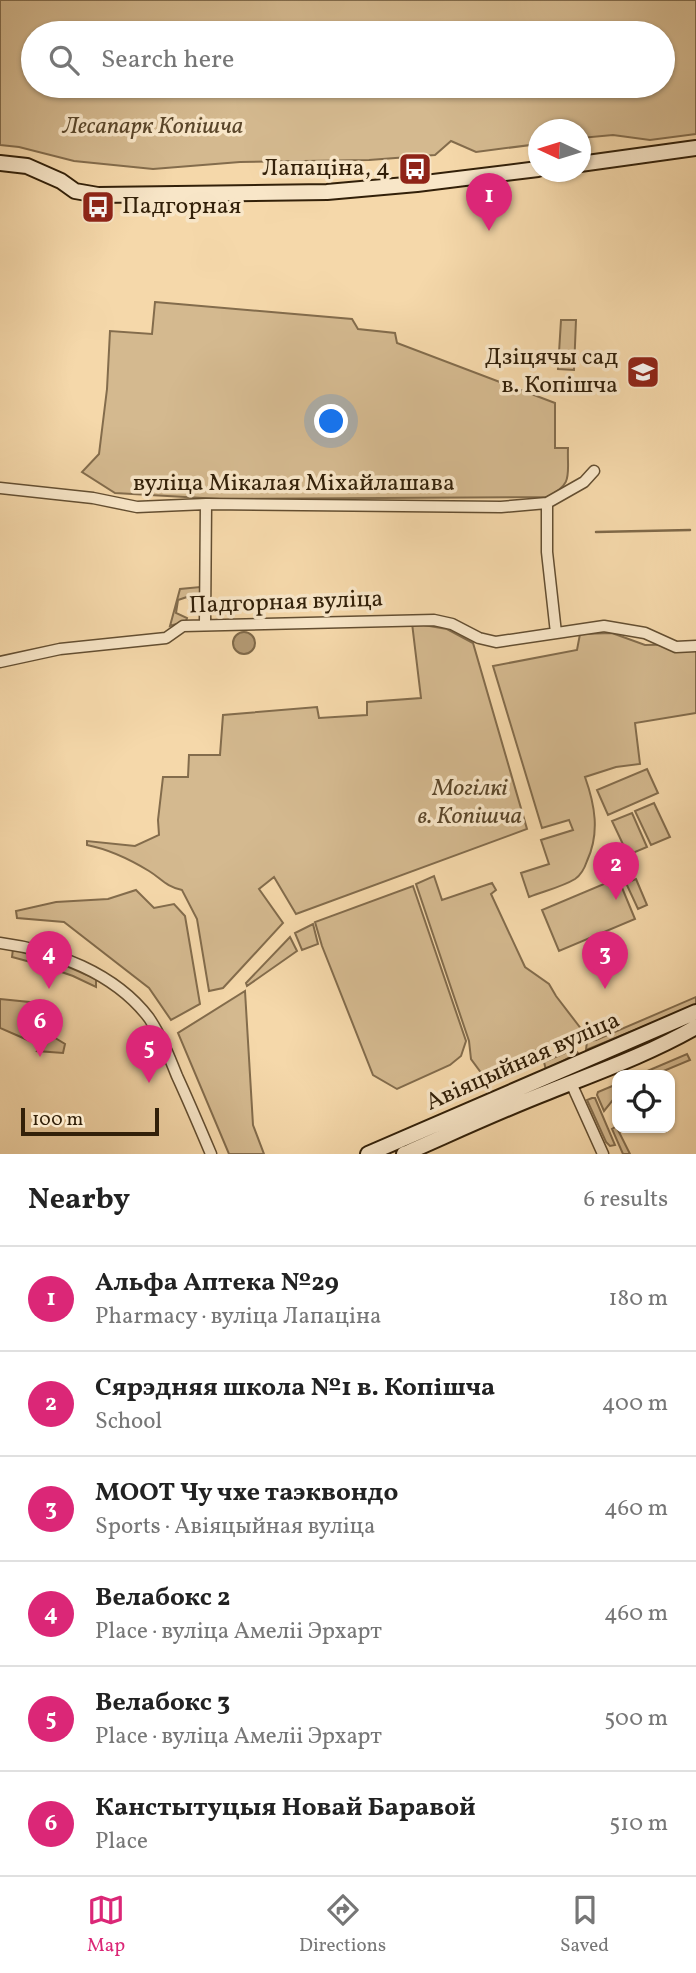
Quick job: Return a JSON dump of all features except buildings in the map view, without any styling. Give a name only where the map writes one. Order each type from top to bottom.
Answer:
[{"type":"main road","points":[[591,162],[696,149]]},
{"type":"main road","points":[[0,163],[27,166],[61,181],[75,191],[98,195],[327,192],[528,170]]},
{"type":"main road","name":"Авіяцыйная вуліца","points":[[368,1154],[696,1012]]},
{"type":"main road","name":"Авіяцыйная вуліца","points":[[404,1154],[497,1112],[669,1043],[696,1027]]},
{"type":"main road","points":[[565,1068],[571,1083]]},
{"type":"street","points":[[556,633],[547,552],[547,503],[584,482],[594,471]]},
{"type":"street","name":"вуліца Мікалая Міхайлашава","points":[[0,488],[71,495],[137,507],[206,504],[500,506],[547,503]]},
{"type":"street","points":[[205,624],[206,504]]},
{"type":"street","name":"Падгорная вуліца","points":[[0,662],[60,649],[166,638],[183,626],[205,624],[434,620],[452,624],[479,638],[496,642],[604,626],[645,633],[676,647],[696,646]]},
{"type":"street","points":[[0,943],[26,947],[76,964],[110,982],[136,1004],[157,1032],[211,1154]]},
{"type":"street","points":[[571,1083],[603,1154]]},
{"type":"green space","name":"Лесапарк Копішча","points":[[0,0],[696,0],[696,134],[650,140],[613,135],[591,137],[591,119],[528,119],[528,145],[476,152],[451,141],[435,155],[369,160],[240,162],[153,169],[74,161],[0,145]]},
{"type":"green space","points":[[155,302],[352,319],[358,329],[395,333],[397,343],[555,403],[555,448],[568,448],[565,483],[562,488],[547,497],[220,499],[115,493],[82,472],[99,454],[107,389],[110,331],[152,334]]},
{"type":"green space","points":[[561,320],[576,320],[574,370],[558,369]]},
{"type":"green space","points":[[200,587],[200,605],[197,609],[187,597],[178,600],[176,613],[187,618],[186,621],[170,626],[180,589]]},
{"type":"green space","name":"Могілкі в. Копішча","points":[[412,623],[447,629],[473,643],[527,829],[296,914],[274,877],[259,889],[283,923],[223,988],[209,991],[197,919],[182,890],[127,859],[87,845],[87,841],[135,846],[159,835],[163,777],[188,777],[189,755],[220,755],[223,715],[317,707],[319,718],[367,715],[367,702],[421,698]]},
{"type":"green space","points":[[612,633],[645,645],[696,644],[696,713],[635,723],[640,764],[616,767],[585,777],[593,808],[595,830],[585,866],[575,879],[529,897],[521,873],[549,864],[541,840],[573,830],[569,820],[542,828],[493,666],[577,650],[580,634]]},
{"type":"green space","points":[[647,769],[658,793],[608,815],[597,790]]},
{"type":"green space","points":[[654,803],[670,837],[651,845],[635,811]]},
{"type":"green space","points":[[632,813],[647,847],[628,855],[612,821]]},
{"type":"green space","points":[[434,876],[442,900],[492,883],[496,890],[491,894],[525,967],[549,984],[582,1030],[482,1074],[471,1059],[469,1041],[416,884]]},
{"type":"green space","points":[[618,878],[635,919],[559,951],[542,910]]},
{"type":"green space","points":[[636,879],[647,905],[638,909],[626,883]]},
{"type":"green space","points":[[413,886],[466,1041],[461,1056],[450,1065],[397,1089],[373,1075],[315,922]]},
{"type":"green space","points":[[136,890],[154,908],[174,904],[185,916],[200,1004],[171,1020],[149,988],[64,922],[17,918],[16,911],[56,902],[108,899]]},
{"type":"green space","points":[[313,924],[318,944],[302,950],[295,933]]},
{"type":"green space","points":[[290,937],[297,951],[247,986],[246,983]]},
{"type":"green space","points":[[13,949],[51,959],[49,967],[12,957]]},
{"type":"green space","points":[[55,961],[96,979],[96,987],[53,969]]},
{"type":"green space","points":[[245,991],[253,1125],[264,1154],[229,1154],[178,1033]]},
{"type":"green space","points":[[696,997],[696,1005],[586,1050],[587,1041],[596,1040]]},
{"type":"green space","points":[[0,999],[39,1003],[30,1041],[0,1028]]},
{"type":"green space","points":[[696,1019],[594,1067],[593,1065]]},
{"type":"green space","points":[[47,1033],[65,1044],[63,1053],[37,1051]]},
{"type":"green space","points":[[574,1049],[578,1053],[546,1070],[544,1062]]},
{"type":"green space","points":[[687,1054],[690,1060],[666,1070],[650,1070]]},
{"type":"green space","points":[[612,1086],[612,1101],[604,1111],[597,1095]]},
{"type":"green space","points":[[595,1098],[615,1145],[610,1146],[606,1142],[587,1100]]},
{"type":"green space","points":[[614,1133],[620,1133],[630,1154],[623,1154]]},
{"type":"shaded area","points":[[240,632],[248,632],[255,639],[255,647],[248,654],[240,654],[233,647],[233,639]]},
{"type":"waterway","points":[[596,532],[690,530]]},
{"type":"place","name":"Лапаціна, 4","points":[[415,169]]},
{"type":"place","name":"Падгорная","points":[[98,207]]},
{"type":"place","name":"Альфа Аптека №29","points":[[489,231]]},
{"type":"place","name":"Дзіцячы сад в. Копішча","points":[[643,372]]},
{"type":"place","name":"Сярэдняя школа №1 в. Копішча","points":[[616,900]]},
{"type":"place","name":"Велабокс 2","points":[[49,989]]},
{"type":"place","name":"МООТ Чу чхе таэквондо","points":[[605,989]]},
{"type":"place","name":"Канстытуцыя Новай Баравой","points":[[40,1057]]},
{"type":"place","name":"Велабокс 3","points":[[149,1083]]}]
